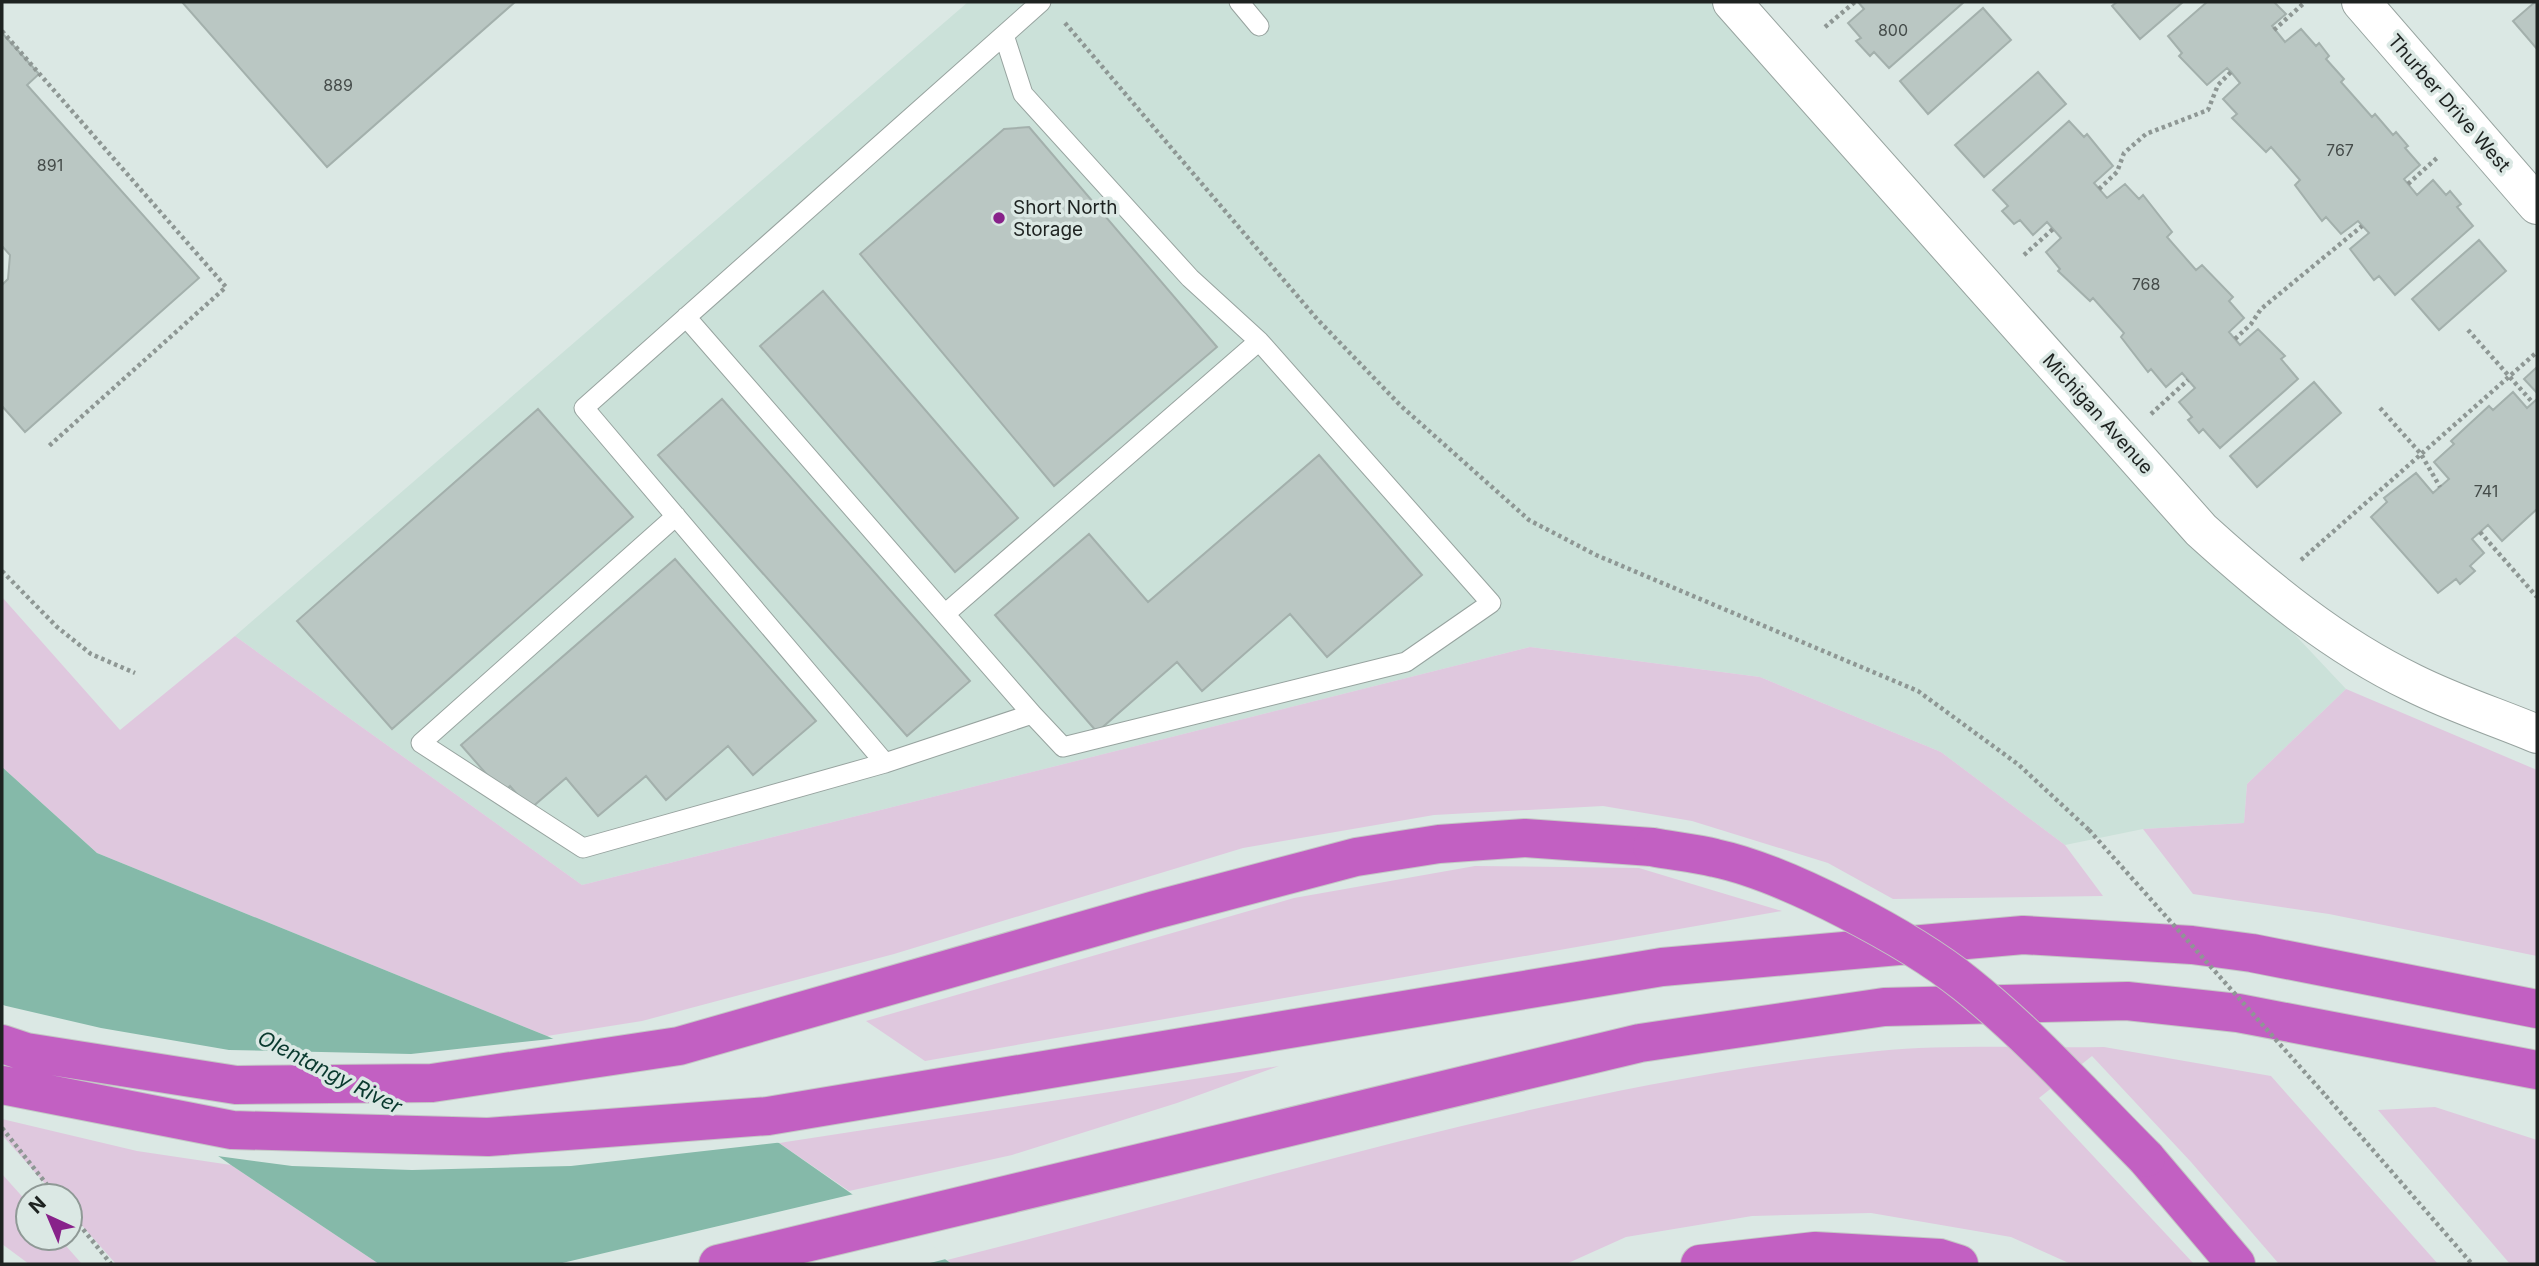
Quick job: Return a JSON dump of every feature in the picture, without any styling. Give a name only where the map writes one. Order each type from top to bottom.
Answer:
[{"type":"highway","points":[[2,1044],[26,1052],[236,1085],[432,1083],[679,1046],[1156,910],[1356,858],[1439,844],[1525,838],[1653,847],[1718,858],[1783,882],[1843,909],[1965,982],[2021,1032],[2146,1157],[2236,1264]]},
{"type":"highway","points":[[2,1085],[232,1130],[488,1137],[768,1116],[1662,967],[2023,935],[2192,945],[2252,953],[2537,1009]]},
{"type":"highway","points":[[718,1264],[1640,1043],[1884,1007],[2127,1001],[2238,1013],[2537,1070]]},
{"type":"highway","points":[[2354,1035],[2537,1095]]},
{"type":"highway","points":[[1700,1264],[1815,1251],[1940,1258],[1959,1264]]},
{"type":"street","name":"Michigan Avenue","points":[[1732,2],[2201,530],[2269,591],[2385,667],[2413,683],[2537,734]]},
{"type":"street","name":"Thurber Drive West","points":[[2361,2],[2537,205]]},
{"type":"lane","points":[[885,763],[584,408],[1041,2]]},
{"type":"lane","points":[[1239,2],[1259,26]]},
{"type":"lane","points":[[686,317],[1063,747],[1406,662],[1491,603],[1259,341],[1190,278],[1023,94],[1004,35]]},
{"type":"lane","points":[[945,614],[1259,341]]},
{"type":"lane","points":[[676,516],[421,743],[583,849],[885,763],[1032,714]]},
{"type":"path","points":[[1825,27],[1854,2]]},
{"type":"path","points":[[2274,30],[2304,3]]},
{"type":"path","points":[[1058,13],[1073,35],[1317,319],[1401,406],[1529,520],[1596,555],[1918,691],[2019,765],[2089,830],[2472,1264]]},
{"type":"path","points":[[2,31],[226,287],[49,446]]},
{"type":"path","points":[[2099,188],[2117,172],[2124,153],[2146,134],[2208,110],[2218,85],[2231,72]]},
{"type":"path","points":[[2408,184],[2438,157]]},
{"type":"path","points":[[2235,339],[2251,324],[2261,309],[2362,226]]},
{"type":"path","points":[[2024,255],[2053,229]]},
{"type":"path","points":[[2468,330],[2533,403]]},
{"type":"path","points":[[2301,560],[2537,352]]},
{"type":"path","points":[[2151,414],[2188,380]]},
{"type":"path","points":[[2380,408],[2421,454],[2440,487]]},
{"type":"path","points":[[2480,532],[2537,597]]},
{"type":"path","points":[[2,570],[57,627],[83,647],[135,673]]},
{"type":"path","points":[[2,1127],[45,1182]]},
{"type":"path","points":[[84,1230],[111,1264]]},
{"type":"shaded area","points":[[968,2],[1732,2],[2235,571],[2346,689],[2247,784],[2244,823],[2143,829],[2065,845],[1941,752],[1760,677],[1530,647],[582,885],[235,636]]},
{"type":"shaded area","points":[[2,597],[120,730],[235,636],[582,885],[1530,647],[1760,677],[1941,752],[2065,845],[2103,896],[1893,899],[1828,863],[1692,821],[1603,806],[1434,815],[1243,848],[894,954],[642,1021],[547,1036],[97,853],[2,767]]},
{"type":"shaded area","points":[[2346,689],[2537,770],[2537,956],[2329,914],[2193,894],[2143,829],[2244,823],[2247,784]]},
{"type":"shaded area","points":[[1475,866],[1639,868],[1782,911],[925,1061],[866,1021],[1294,898]]},
{"type":"shaded area","points":[[1962,1047],[2104,1047],[2271,1076],[2438,1264],[2279,1264],[2191,1162],[2092,1056],[2039,1098],[2194,1264],[2071,1264],[2011,1237],[1871,1213],[1752,1216],[1626,1237],[1566,1264],[952,1264],[947,1260],[1409,1139],[1642,1086],[1759,1066],[1878,1051]]},
{"type":"shaded area","points":[[1279,1066],[1177,1103],[1012,1155],[849,1191],[779,1143]]},
{"type":"shaded area","points":[[2435,1107],[2537,1140],[2537,1264],[2510,1264],[2378,1110]]},
{"type":"shaded area","points":[[2,1119],[137,1151],[231,1165],[379,1264],[116,1264],[84,1228],[84,1182],[44,1182],[2,1135]]},
{"type":"shaded area","points":[[2,1174],[14,1187],[14,1252],[71,1252],[82,1264],[29,1264],[2,1244]]},
{"type":"water","name":"Olentangy River","points":[[2,767],[97,853],[547,1036],[779,1143],[952,1264],[379,1264],[231,1165],[2,1004]]},
{"type":"pier","points":[[2,1005],[101,1028],[229,1050],[411,1054],[560,1038],[784,1142],[571,1166],[412,1170],[292,1166],[210,1155]]},
{"type":"pier","points":[[858,1193],[950,1258],[926,1264],[558,1264]]},
{"type":"building","points":[[182,2],[515,2],[327,167]]},
{"type":"building","points":[[1858,2],[1964,2],[1889,68],[1874,52],[1870,56],[1856,41],[1861,38],[1848,23],[1864,9]]},
{"type":"building","points":[[2117,2],[2183,2],[2140,39],[2112,6]]},
{"type":"building","points":[[2207,2],[2274,2],[2286,14],[2272,26],[2285,42],[2301,29],[2316,46],[2319,43],[2329,56],[2326,59],[2344,79],[2341,82],[2372,117],[2375,114],[2393,135],[2396,132],[2408,146],[2405,148],[2420,165],[2404,179],[2417,195],[2433,180],[2446,195],[2450,191],[2461,204],[2457,207],[2473,226],[2395,295],[2379,276],[2374,280],[2350,249],[2369,233],[2358,221],[2341,234],[2326,217],[2322,221],[2295,185],[2300,180],[2271,147],[2266,152],[2232,118],[2237,114],[2223,99],[2240,83],[2231,72],[2227,68],[2207,85],[2179,56],[2182,53],[2168,36]]},
{"type":"building","points":[[2537,2],[2537,49],[2513,21]]},
{"type":"building","points":[[1983,8],[2011,40],[1928,114],[1900,81]]},
{"type":"building","points":[[2,33],[39,74],[27,85],[199,278],[25,432],[2,406],[2,285],[8,279],[10,255],[2,246]]},
{"type":"building","points":[[2038,72],[2066,104],[1984,177],[1955,145]]},
{"type":"building","points":[[2069,121],[2084,137],[2087,134],[2113,166],[2094,183],[2107,198],[2125,184],[2139,199],[2143,195],[2172,232],[2167,237],[2196,270],[2202,265],[2233,297],[2229,301],[2244,318],[2229,332],[2240,345],[2258,329],[2285,356],[2281,359],[2298,379],[2220,448],[2203,429],[2199,433],[2188,420],[2192,417],[2179,402],[2195,388],[2182,373],[2166,387],[2151,369],[2148,372],[2121,337],[2124,333],[2093,298],[2090,301],[2058,271],[2060,269],[2046,252],[2061,238],[2047,222],[2033,235],[2020,220],[2014,224],[2002,211],[2008,206],[1993,190]]},
{"type":"building","points":[[1029,127],[1217,347],[1054,486],[860,254],[1004,129]]},
{"type":"building","points":[[2479,240],[2506,271],[2439,330],[2412,299]]},
{"type":"building","points":[[823,291],[1018,518],[955,572],[760,346]]},
{"type":"building","points":[[2537,367],[2537,393],[2524,379]]},
{"type":"building","points":[[2314,382],[2341,413],[2257,487],[2230,456]]},
{"type":"building","points":[[2513,392],[2527,408],[2537,399],[2537,509],[2502,541],[2488,525],[2472,539],[2484,553],[2470,566],[2475,571],[2460,584],[2456,579],[2438,593],[2371,517],[2387,502],[2384,498],[2416,473],[2433,493],[2449,479],[2434,462],[2454,444],[2451,441],[2489,406],[2493,410]]},
{"type":"building","points":[[722,399],[970,681],[907,736],[658,455]]},
{"type":"building","points":[[538,409],[633,517],[392,729],[297,621]]},
{"type":"building","points":[[1319,455],[1422,575],[1327,657],[1290,614],[1202,691],[1177,662],[1097,732],[995,615],[1089,534],[1148,602]]},
{"type":"building","points":[[675,559],[816,721],[753,775],[728,746],[666,800],[646,776],[598,816],[566,778],[530,809],[510,786],[503,793],[461,745]]},
{"type":"place","name":"Short North Storage","points":[[999,218]]}]
